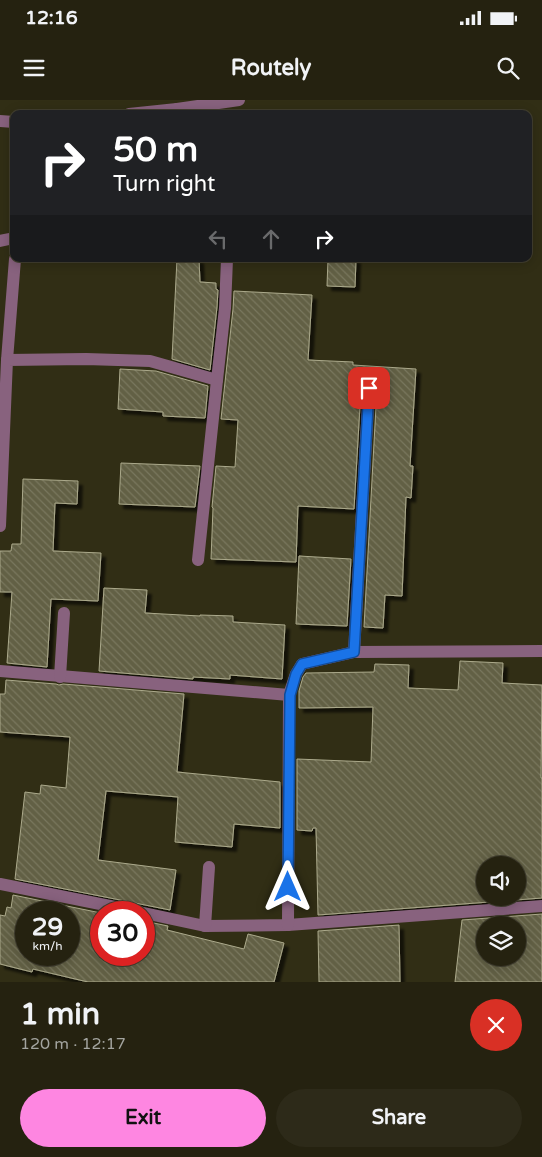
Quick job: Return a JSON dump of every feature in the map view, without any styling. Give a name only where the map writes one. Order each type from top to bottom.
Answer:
[{"type":"street","points":[[183,110],[239,100]]},
{"type":"street","points":[[0,526],[7,360],[15,262]]},
{"type":"street","points":[[198,560],[225,308],[227,262]]},
{"type":"street","points":[[7,360],[86,359],[150,361],[217,380]]},
{"type":"street","points":[[354,652],[369,388]]},
{"type":"street","points":[[60,677],[64,613]]},
{"type":"street","points":[[288,925],[290,695],[296,674],[302,664],[354,652],[542,651]]},
{"type":"street","points":[[0,671],[290,695]]},
{"type":"street","points":[[205,926],[209,867]]},
{"type":"street","points":[[0,884],[90,902]]},
{"type":"street","points":[[155,915],[205,926],[288,925],[542,906]]},
{"type":"building","points":[[177,262],[199,262],[200,282],[216,283],[216,289],[218,290],[210,370],[172,359]]},
{"type":"building","points":[[328,262],[356,262],[355,287],[327,286]]},
{"type":"building","points":[[234,291],[312,295],[308,360],[353,362],[353,365],[416,369],[410,466],[413,466],[411,498],[406,497],[402,596],[385,595],[383,628],[364,627],[377,388],[373,381],[365,381],[361,388],[354,509],[298,506],[296,562],[211,559],[212,507],[216,466],[235,467],[238,420],[221,419]]},
{"type":"building","points":[[120,369],[156,371],[208,386],[205,418],[163,416],[163,412],[118,409]]},
{"type":"building","points":[[121,463],[200,466],[195,507],[119,504]]},
{"type":"building","points":[[23,479],[78,481],[77,504],[55,503],[53,551],[101,553],[98,601],[51,599],[47,667],[7,663],[12,592],[0,592],[0,551],[11,551],[12,544],[21,544]]},
{"type":"building","points":[[299,556],[351,559],[347,626],[296,624]]},
{"type":"building","points":[[104,588],[147,590],[145,613],[233,616],[233,622],[285,625],[282,679],[230,675],[230,679],[193,677],[193,679],[99,671]]},
{"type":"building","points":[[460,661],[503,663],[502,683],[542,685],[542,898],[526,899],[526,856],[476,856],[476,903],[318,915],[316,828],[313,828],[312,831],[297,830],[297,759],[371,762],[373,707],[299,708],[299,691],[303,677],[306,673],[374,672],[375,664],[409,665],[408,688],[458,690]]},
{"type":"building","points":[[6,680],[184,694],[177,772],[280,782],[280,828],[234,824],[232,847],[175,842],[178,797],[106,791],[98,860],[176,870],[170,910],[155,907],[155,901],[125,901],[15,879],[25,792],[40,794],[41,785],[66,788],[70,737],[0,732],[0,694],[5,694]]},
{"type":"building","points":[[13,895],[42,901],[15,901],[15,966],[80,966],[80,909],[90,911],[90,966],[155,966],[155,923],[168,926],[167,930],[244,949],[248,934],[284,943],[274,982],[88,982],[33,969],[32,972],[0,964],[0,915],[5,916],[7,907],[11,908]]},
{"type":"building","points":[[542,914],[542,982],[455,982],[462,920],[476,919],[476,966],[526,966],[526,916],[515,916]]},
{"type":"building","points":[[399,925],[400,982],[319,982],[318,931]]},
{"type":"route","points":[[288,887],[290,695],[296,674],[302,664],[354,652],[369,388]]}]
